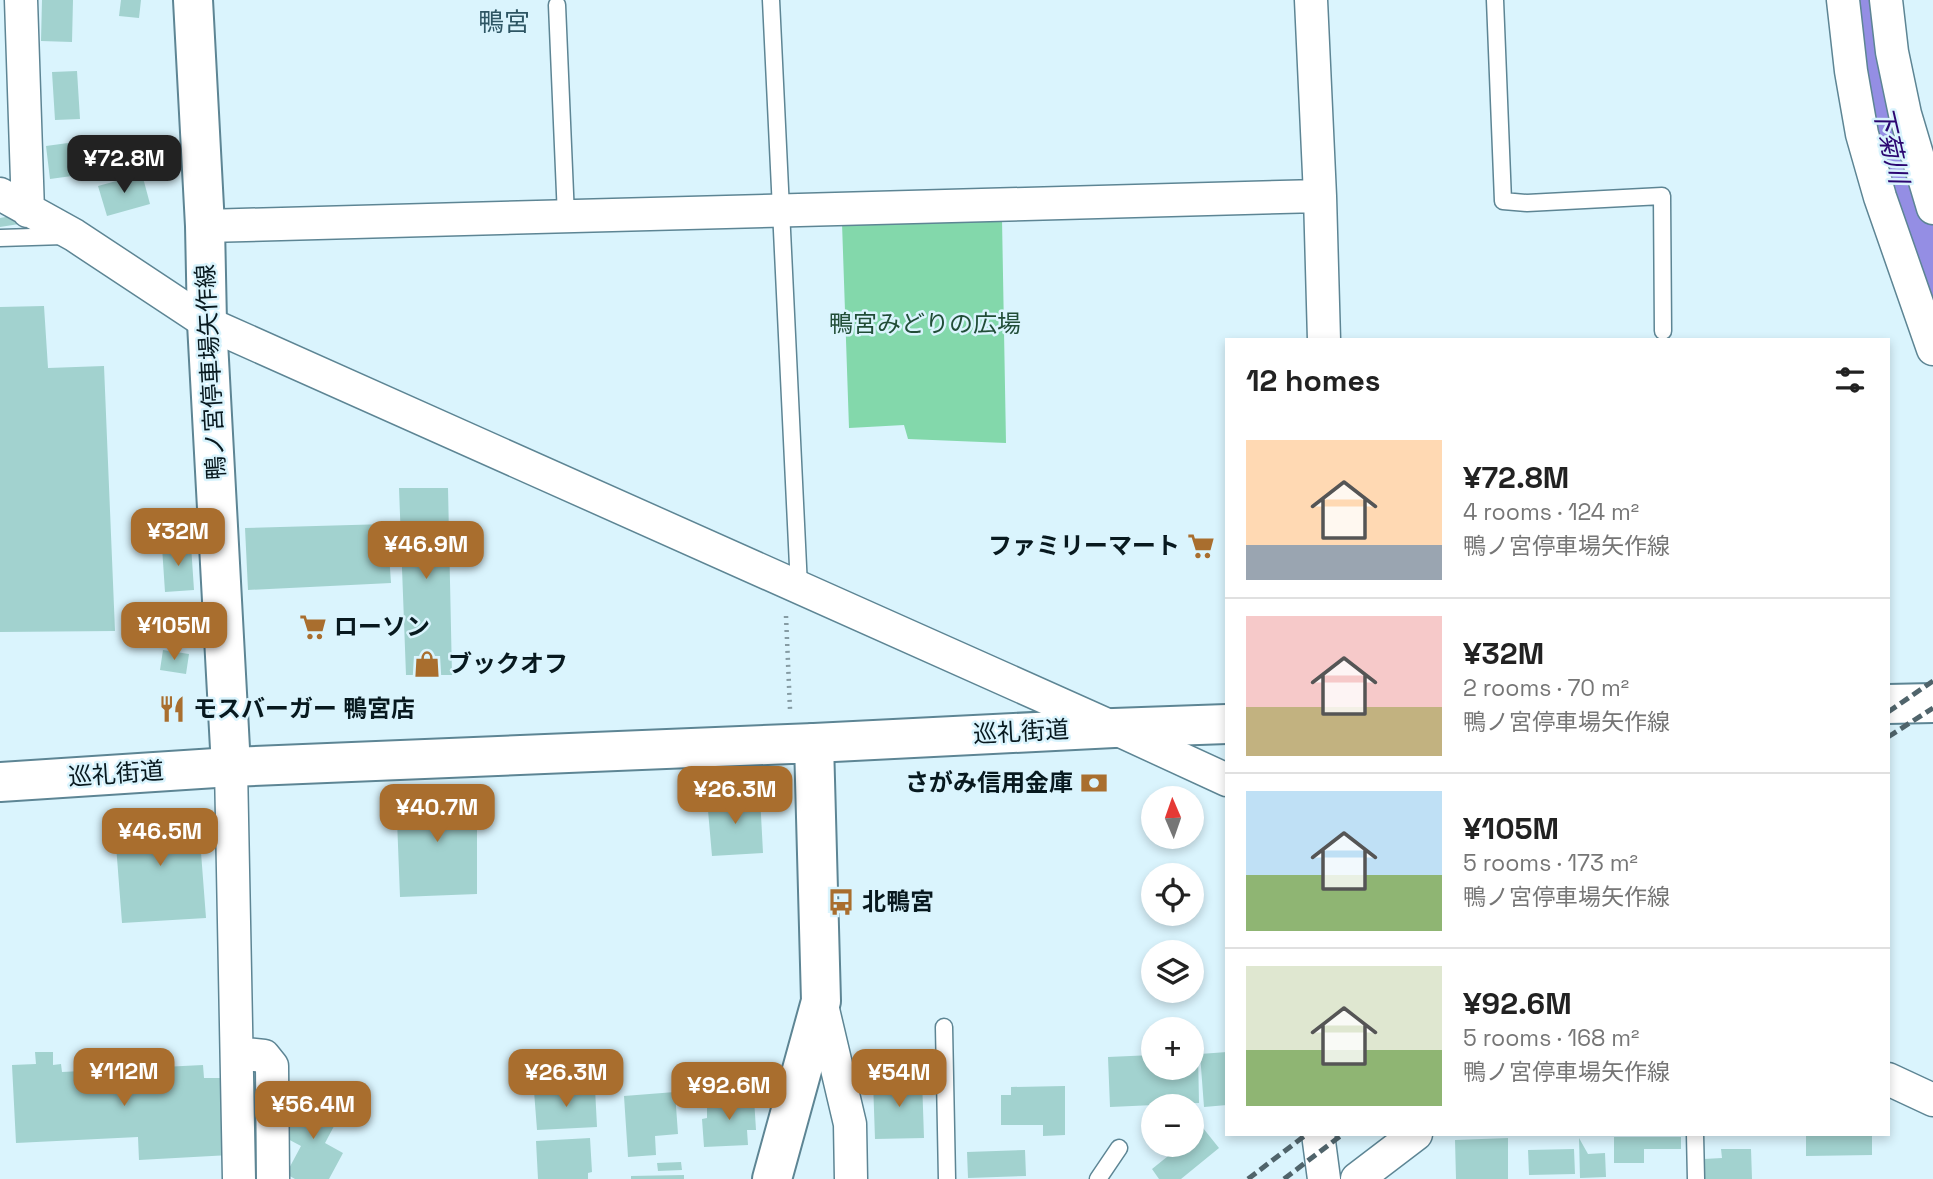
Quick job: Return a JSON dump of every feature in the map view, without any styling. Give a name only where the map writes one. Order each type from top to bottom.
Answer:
[{"type":"main road","name":"鴨ノ宮停車場矢作線","points":[[193,0],[231,767]]},
{"type":"main road","points":[[1890,705],[1933,703]]},
{"type":"main road","name":"巡礼街道","points":[[803,743],[1225,724]]},
{"type":"main road","points":[[231,767],[803,743],[821,1001],[772,1179]]},
{"type":"main road","name":"巡礼街道","points":[[0,782],[231,767]]},
{"type":"street","points":[[21,0],[28,211]]},
{"type":"street","points":[[1311,0],[1324,338]]},
{"type":"street","points":[[1843,0],[1862,134],[1880,197],[1933,349]]},
{"type":"street","points":[[1886,0],[1892,52],[1905,114],[1927,171],[1933,208]]},
{"type":"street","points":[[0,194],[74,235],[207,323],[1225,779]]},
{"type":"street","points":[[205,226],[1320,196]]},
{"type":"street","points":[[231,767],[239,1179]]},
{"type":"street","points":[[821,1001],[849,1124],[851,1179]]},
{"type":"street","points":[[238,1053],[264,1056],[271,1066],[273,1179]]},
{"type":"street","points":[[1890,1080],[1933,1100]]},
{"type":"street","points":[[1318,1136],[1324,1179]]},
{"type":"street","points":[[1357,1179],[1413,1136]]},
{"type":"lane","points":[[771,0],[792,584]]},
{"type":"lane","points":[[1495,0],[1503,201],[1527,203],[1662,196],[1663,331]]},
{"type":"lane","points":[[557,5],[566,217]]},
{"type":"lane","points":[[0,238],[74,235]]},
{"type":"lane","points":[[944,1027],[947,1179]]},
{"type":"lane","points":[[1695,1136],[1696,1179]]},
{"type":"lane","points":[[1098,1179],[1119,1148]]},
{"type":"path","points":[[792,584],[803,743]]},
{"type":"green space","name":"鴨宮みどりの広場","points":[[1002,219],[1006,443],[908,439],[904,425],[849,428],[842,223]]},
{"type":"building","points":[[42,0],[73,0],[72,42],[41,41]]},
{"type":"building","points":[[121,0],[141,0],[139,18],[119,16]]},
{"type":"building","points":[[77,71],[80,119],[55,120],[52,72]]},
{"type":"building","points":[[68,143],[72,176],[50,179],[46,146]]},
{"type":"building","points":[[142,174],[150,204],[107,216],[98,186]]},
{"type":"building","points":[[17,215],[19,224],[0,227],[0,218]]},
{"type":"building","points":[[44,306],[48,368],[104,366],[115,631],[0,632],[0,307]]},
{"type":"building","points":[[399,488],[448,488],[452,675],[406,675]]},
{"type":"building","points":[[387,524],[391,583],[248,590],[245,528]]},
{"type":"building","points":[[191,545],[194,590],[165,592],[162,547]]},
{"type":"building","points":[[190,610],[193,630],[163,635],[160,615]]},
{"type":"building","points":[[163,650],[189,654],[186,674],[160,670]]},
{"type":"building","points":[[477,792],[477,894],[400,897],[396,794]]},
{"type":"building","points":[[760,796],[763,853],[712,856],[707,799]]},
{"type":"building","points":[[198,813],[206,918],[122,923],[114,819]]},
{"type":"building","points":[[35,1052],[53,1052],[53,1065],[61,1064],[62,1072],[203,1065],[204,1078],[226,1078],[230,1155],[139,1160],[138,1137],[16,1143],[12,1065],[36,1064]]},
{"type":"building","points":[[1225,1052],[1225,1105],[1204,1107],[1204,1054]]},
{"type":"building","points":[[1141,1056],[1141,1080],[1199,1080],[1199,1094],[1141,1094],[1141,1106],[1110,1107],[1108,1057]]},
{"type":"building","points":[[922,1079],[924,1138],[875,1139],[873,1081]]},
{"type":"building","points":[[1065,1086],[1065,1135],[1043,1136],[1043,1125],[1001,1125],[1001,1095],[1011,1095],[1011,1087]]},
{"type":"building","points":[[595,1088],[597,1127],[537,1130],[534,1091]]},
{"type":"building","points":[[675,1092],[678,1134],[655,1136],[656,1155],[628,1157],[624,1096]]},
{"type":"building","points":[[307,1095],[341,1113],[325,1143],[343,1153],[329,1179],[295,1179],[286,1174],[301,1146],[284,1137]]},
{"type":"building","points":[[754,1098],[756,1130],[747,1130],[748,1145],[704,1147],[702,1119],[707,1118],[707,1100]]},
{"type":"building","points":[[1204,1129],[1219,1148],[1181,1179],[1159,1179],[1152,1169],[1167,1157],[1204,1157]]},
{"type":"building","points":[[1806,1136],[1872,1136],[1872,1155],[1806,1156]]},
{"type":"building","points":[[1614,1137],[1681,1137],[1681,1149],[1644,1149],[1644,1163],[1614,1163]]},
{"type":"building","points":[[590,1138],[592,1172],[588,1173],[588,1179],[538,1179],[536,1141]]},
{"type":"building","points":[[1508,1138],[1508,1179],[1456,1179],[1455,1140]]},
{"type":"building","points":[[1579,1138],[1588,1154],[1605,1153],[1606,1177],[1580,1178]]},
{"type":"building","points":[[1574,1149],[1575,1174],[1529,1175],[1528,1150]]},
{"type":"building","points":[[1721,1149],[1751,1149],[1752,1179],[1705,1179],[1704,1159],[1722,1158]]},
{"type":"building","points":[[1025,1150],[1026,1176],[968,1178],[967,1152]]},
{"type":"building","points":[[681,1162],[682,1170],[658,1171],[657,1163]]},
{"type":"building","points":[[684,1175],[684,1179],[631,1179],[631,1176]]},
{"type":"waterway","name":"下菊川","points":[[1862,0],[1866,40],[1891,156],[1933,286]]},
{"type":"railway","points":[[1890,711],[1933,681]]},
{"type":"railway","points":[[1890,736],[1933,708]]},
{"type":"railway","points":[[1248,1179],[1304,1136]]},
{"type":"railway","points":[[1284,1179],[1340,1136]]},
{"type":"place","name":"ファミリーマート","points":[[1201,546]]},
{"type":"place","name":"ローソン","points":[[313,627]]},
{"type":"place","name":"ブックオフ","points":[[427,664]]},
{"type":"place","name":"モスバーガー 鴨宮店","points":[[172,709]]},
{"type":"place","name":"さがみ信用金庫","points":[[1094,783]]},
{"type":"place","name":"北鴨宮","points":[[841,902]]},
{"type":"district","name":"鴨宮","points":[[504,22]]}]
